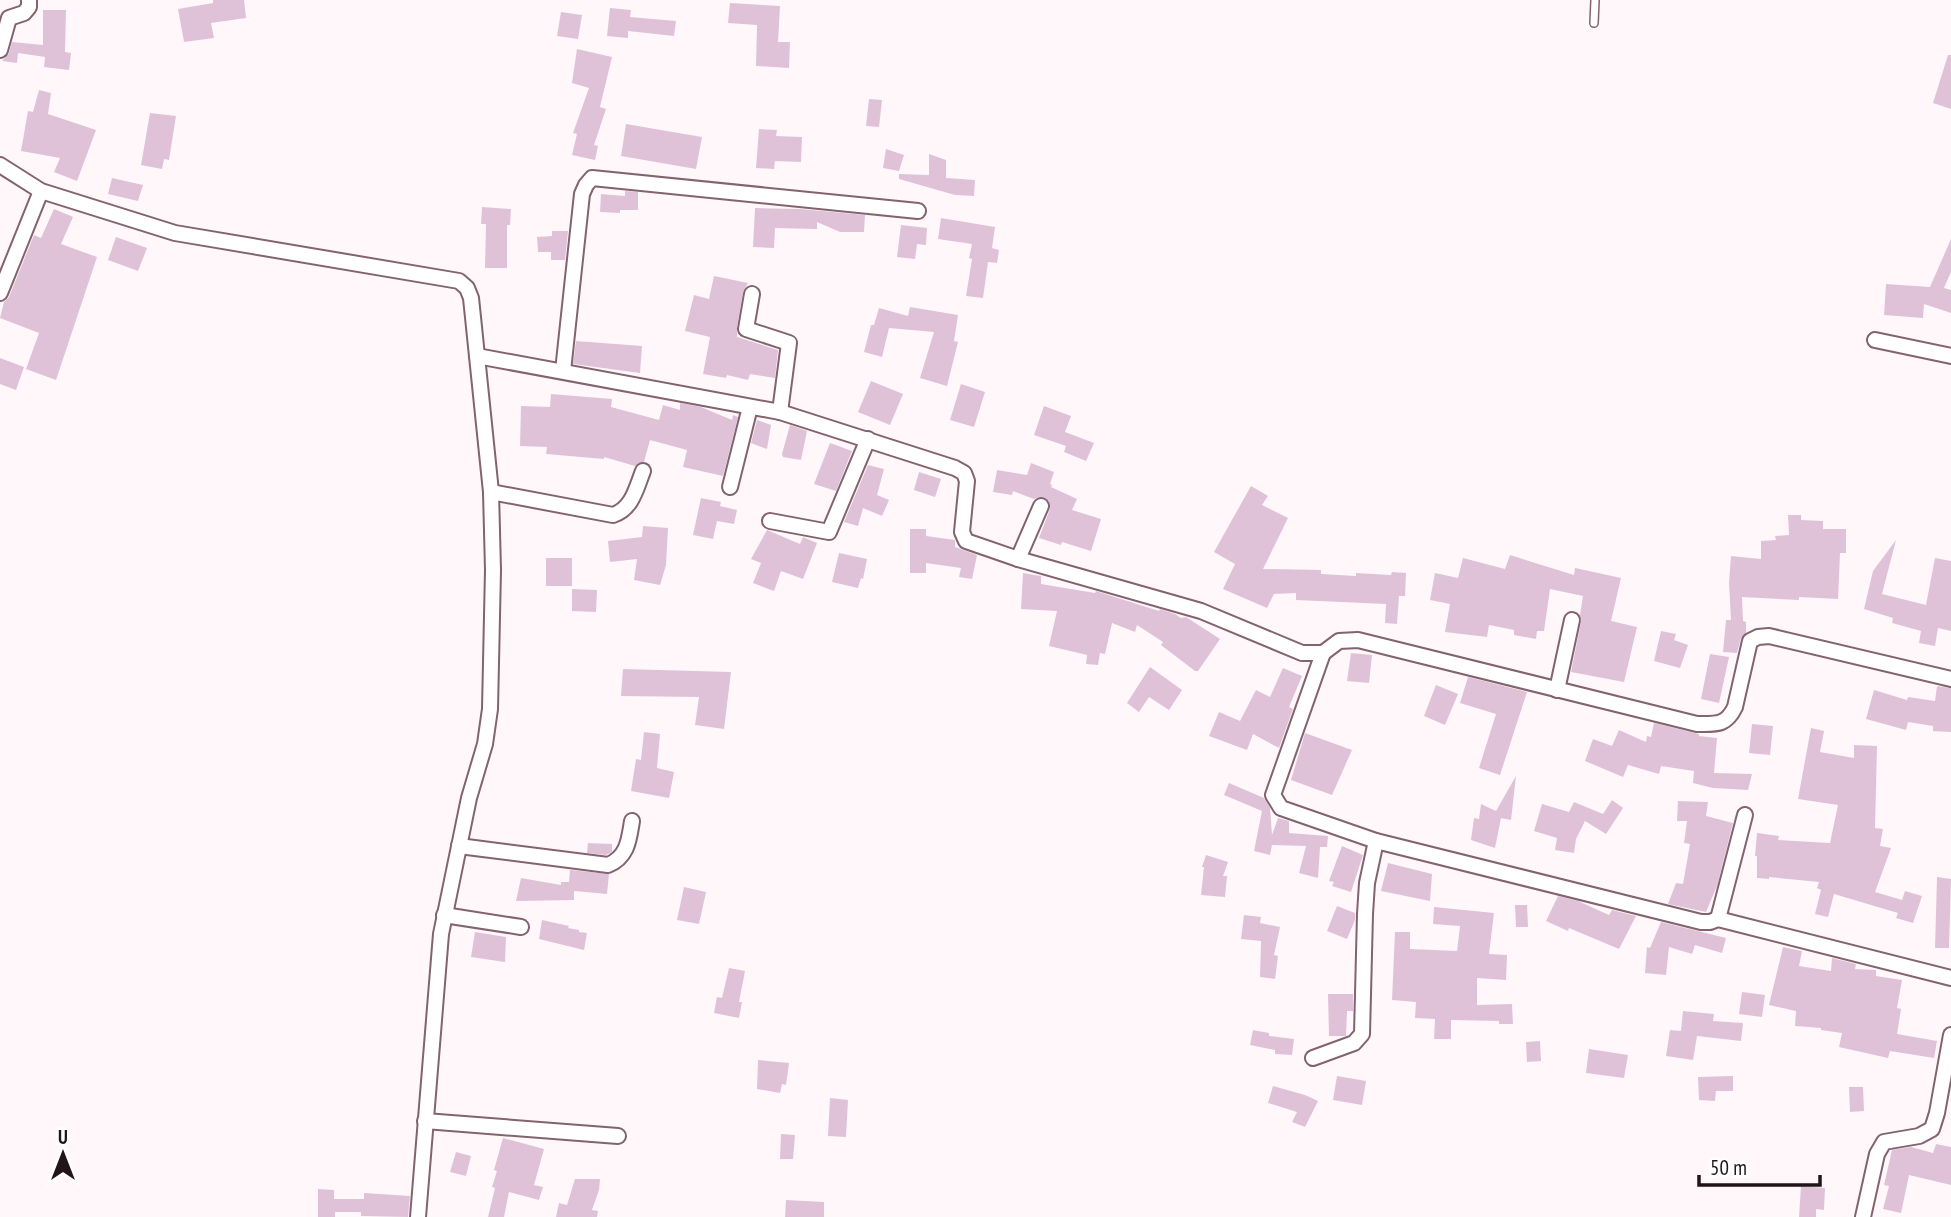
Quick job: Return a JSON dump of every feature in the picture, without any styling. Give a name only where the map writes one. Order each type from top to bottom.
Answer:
[{"type":"street","points":[[0,50],[9,18],[24,13],[29,7],[29,0]]},
{"type":"street","points":[[0,165],[41,191],[175,233],[459,281],[467,288],[471,298],[491,492],[493,570],[489,709],[485,744],[444,915],[418,1217]]},
{"type":"street","points":[[563,371],[582,194],[592,178],[918,211]]},
{"type":"street","points":[[0,293],[41,191]]},
{"type":"street","points":[[752,294],[746,329],[789,343],[780,412]]},
{"type":"street","points":[[1875,340],[1951,356]]},
{"type":"street","points":[[477,356],[780,412],[955,468],[964,473],[967,481],[962,537],[966,541],[1018,559],[1201,611],[1292,650],[1323,653]]},
{"type":"street","points":[[730,486],[750,407]]},
{"type":"street","points":[[770,521],[829,532],[868,439]]},
{"type":"street","points":[[491,492],[612,515],[623,512],[631,502],[643,471]]},
{"type":"street","points":[[1018,559],[1041,506]]},
{"type":"street","points":[[1558,690],[1572,620]]},
{"type":"street","points":[[1951,679],[1769,636],[1758,636],[1750,640],[1735,707],[1724,723],[1697,724],[1358,640],[1339,641],[1323,653],[1273,795],[1281,808],[1376,841],[1701,922],[1718,919],[1951,978]]},
{"type":"street","points":[[1718,919],[1745,815]]},
{"type":"street","points":[[459,846],[608,865],[617,862],[623,855],[632,821]]},
{"type":"street","points":[[1313,1058],[1354,1043],[1362,1034],[1367,883],[1376,841]]},
{"type":"street","points":[[444,915],[521,927]]},
{"type":"street","points":[[1863,1217],[1877,1154],[1884,1142],[1919,1136],[1932,1129],[1951,1035]]},
{"type":"street","points":[[425,1121],[618,1136]]},
{"type":"lane","points":[[1594,23],[1595,0]]},
{"type":"building","points":[[213,0],[244,0],[246,18],[211,23],[214,38],[184,42],[178,9],[213,3]]},
{"type":"building","points":[[730,3],[780,6],[778,42],[790,42],[789,68],[756,66],[757,25],[728,23]]},
{"type":"building","points":[[610,8],[631,10],[630,17],[676,21],[674,36],[628,31],[628,38],[607,36]]},
{"type":"building","points":[[43,10],[66,10],[65,52],[71,53],[69,70],[44,67],[45,57],[18,53],[17,63],[2,61],[9,53],[12,42],[43,45]]},
{"type":"building","points":[[561,12],[582,15],[578,39],[557,36]]},
{"type":"building","points":[[577,49],[612,57],[600,107],[606,109],[594,145],[598,146],[595,160],[572,155],[577,134],[573,133],[589,88],[572,83]]},
{"type":"building","points":[[1948,55],[1951,55],[1951,109],[1933,103]]},
{"type":"building","points":[[39,90],[51,93],[48,114],[96,130],[77,181],[54,172],[60,158],[21,151],[28,111],[33,112]]},
{"type":"building","points":[[869,99],[882,100],[879,127],[866,126]]},
{"type":"building","points":[[150,113],[176,116],[169,160],[164,159],[162,169],[141,165]]},
{"type":"building","points":[[626,124],[702,137],[696,169],[621,156]]},
{"type":"building","points":[[759,129],[777,130],[776,136],[802,137],[801,162],[775,161],[774,169],[756,168]]},
{"type":"building","points":[[886,149],[904,155],[899,171],[883,168]]},
{"type":"building","points":[[929,154],[946,160],[946,178],[975,180],[974,196],[955,195],[899,179],[899,174],[929,175]]},
{"type":"building","points":[[112,178],[143,185],[138,201],[108,194]]},
{"type":"building","points":[[625,191],[638,192],[638,210],[600,212],[601,194],[625,196]]},
{"type":"building","points":[[482,207],[511,209],[510,225],[507,225],[507,268],[485,268],[486,224],[481,224]]},
{"type":"building","points":[[755,208],[865,215],[864,232],[840,232],[817,222],[817,229],[775,228],[774,248],[753,247]]},
{"type":"building","points":[[54,209],[73,217],[61,244],[97,257],[56,380],[26,369],[39,333],[0,318],[4,302],[9,297],[34,235],[41,238]]},
{"type":"building","points":[[941,218],[995,227],[992,248],[999,250],[997,263],[988,262],[983,298],[966,296],[972,244],[938,239]]},
{"type":"building","points":[[901,225],[927,228],[926,245],[917,244],[915,259],[897,257]]},
{"type":"building","points":[[552,231],[568,231],[565,260],[551,260],[551,252],[538,252],[537,237],[552,236]]},
{"type":"building","points":[[116,237],[147,248],[138,271],[108,260]]},
{"type":"building","points":[[1951,239],[1951,272],[1944,288],[1951,290],[1951,313],[1924,304],[1923,318],[1884,315],[1886,284],[1930,287]]},
{"type":"building","points":[[714,276],[748,283],[743,292],[737,337],[778,350],[775,378],[750,374],[748,380],[727,375],[726,378],[703,374],[710,337],[685,331],[694,295],[709,299]]},
{"type":"building","points":[[910,307],[958,315],[954,341],[958,342],[947,386],[920,378],[934,332],[889,328],[882,357],[864,352],[879,308],[908,316]]},
{"type":"building","points":[[576,341],[642,346],[640,373],[573,364]]},
{"type":"building","points":[[0,358],[24,367],[16,390],[0,384]]},
{"type":"building","points":[[871,381],[903,394],[890,425],[858,412]]},
{"type":"building","points":[[961,384],[985,392],[974,427],[950,420]]},
{"type":"building","points":[[551,394],[612,399],[611,407],[659,420],[663,405],[680,410],[680,403],[701,407],[732,420],[733,415],[738,417],[723,476],[683,467],[687,450],[650,440],[644,462],[635,466],[604,457],[546,454],[547,447],[520,446],[521,406],[550,407]]},
{"type":"building","points":[[1044,406],[1071,416],[1065,432],[1094,443],[1086,461],[1064,452],[1066,446],[1034,435]]},
{"type":"building","points":[[757,420],[771,425],[767,449],[751,443]]},
{"type":"building","points":[[790,425],[807,431],[801,460],[783,457],[782,454]]},
{"type":"building","points":[[830,443],[852,451],[836,491],[814,484]]},
{"type":"building","points":[[1031,463],[1054,472],[1051,487],[1077,499],[1072,510],[1101,519],[1091,551],[1039,538],[1050,509],[1049,501],[1045,498],[1034,499],[1013,491],[1012,495],[993,492],[997,470],[1027,475]]},
{"type":"building","points":[[868,465],[884,469],[877,495],[889,500],[882,516],[863,508],[858,526],[844,522]]},
{"type":"building","points":[[919,472],[941,479],[935,497],[914,490]]},
{"type":"building","points":[[1251,486],[1268,496],[1262,505],[1288,518],[1263,569],[1321,570],[1321,574],[1356,576],[1356,573],[1406,573],[1405,596],[1399,596],[1397,624],[1385,623],[1386,604],[1296,600],[1296,593],[1274,594],[1267,608],[1223,589],[1235,564],[1214,552]]},
{"type":"building","points":[[701,498],[721,502],[720,506],[737,510],[734,524],[717,521],[713,539],[693,535]]},
{"type":"building","points":[[1788,515],[1801,515],[1801,520],[1823,521],[1823,529],[1846,529],[1846,553],[1840,553],[1838,599],[1742,597],[1746,633],[1741,638],[1737,653],[1723,652],[1726,620],[1731,620],[1731,556],[1761,559],[1761,541],[1776,540],[1775,536],[1789,535]]},
{"type":"building","points":[[643,526],[668,528],[666,565],[660,585],[634,580],[637,559],[610,562],[608,541],[642,537]]},
{"type":"building","points":[[910,529],[926,529],[926,536],[955,540],[955,547],[977,555],[972,579],[959,577],[961,568],[926,563],[926,573],[910,573]]},
{"type":"building","points":[[767,530],[800,544],[803,537],[817,543],[803,579],[781,571],[774,591],[753,583],[761,563],[751,559]]},
{"type":"building","points":[[1896,540],[1882,594],[1926,605],[1935,558],[1951,561],[1951,631],[1938,628],[1935,646],[1919,643],[1921,631],[1892,623],[1893,618],[1864,609],[1873,571]]},
{"type":"building","points":[[839,553],[867,559],[863,579],[861,578],[858,588],[832,582]]},
{"type":"building","points":[[1510,555],[1574,575],[1575,568],[1621,578],[1611,621],[1637,627],[1624,682],[1571,672],[1583,596],[1550,589],[1544,631],[1537,631],[1536,639],[1514,635],[1514,630],[1489,625],[1487,637],[1445,632],[1450,604],[1430,600],[1435,573],[1458,578],[1463,558],[1505,569]]},
{"type":"building","points":[[546,558],[572,558],[572,586],[546,586]]},
{"type":"building","points":[[1023,573],[1041,576],[1041,584],[1095,593],[1096,591],[1159,611],[1160,609],[1181,618],[1186,617],[1220,639],[1198,671],[1195,671],[1161,645],[1163,642],[1137,625],[1135,632],[1112,623],[1105,654],[1100,653],[1098,665],[1086,664],[1087,655],[1049,646],[1057,611],[1021,609]]},
{"type":"building","points":[[572,589],[597,590],[596,612],[572,611]]},
{"type":"building","points":[[1661,631],[1676,634],[1674,640],[1688,645],[1680,668],[1654,661]]},
{"type":"building","points":[[1351,653],[1372,655],[1369,683],[1347,681]]},
{"type":"building","points":[[1710,654],[1729,657],[1719,703],[1701,699]]},
{"type":"building","points":[[1150,667],[1182,690],[1169,710],[1149,697],[1139,712],[1127,703]]},
{"type":"building","points":[[1283,668],[1302,676],[1289,707],[1293,709],[1279,748],[1253,734],[1247,750],[1209,736],[1219,712],[1240,721],[1256,690],[1270,697]]},
{"type":"building","points":[[623,669],[731,672],[724,729],[695,725],[699,697],[621,696]]},
{"type":"building","points":[[1468,677],[1527,692],[1500,775],[1479,768],[1496,714],[1460,703]]},
{"type":"building","points":[[1436,685],[1458,694],[1445,725],[1424,716]]},
{"type":"building","points":[[1937,686],[1951,688],[1951,732],[1933,731],[1933,726],[1908,722],[1906,730],[1866,719],[1874,690],[1907,700],[1908,697],[1935,701]]},
{"type":"building","points":[[1654,723],[1699,736],[1717,738],[1714,773],[1752,774],[1748,790],[1713,788],[1693,783],[1694,771],[1661,766],[1659,774],[1628,765],[1623,777],[1585,761],[1593,739],[1612,746],[1619,730],[1646,742],[1647,736],[1651,737]]},
{"type":"building","points":[[1752,724],[1773,726],[1770,755],[1749,753]]},
{"type":"building","points":[[1811,728],[1824,731],[1820,752],[1854,758],[1854,745],[1877,746],[1875,828],[1883,829],[1880,846],[1891,848],[1875,892],[1902,900],[1905,891],[1922,896],[1913,923],[1896,918],[1898,913],[1834,894],[1828,917],[1815,914],[1821,890],[1817,888],[1819,882],[1757,878],[1757,833],[1779,836],[1778,840],[1830,843],[1838,805],[1798,799]]},
{"type":"building","points":[[644,732],[660,734],[657,768],[674,772],[669,798],[631,791],[636,759],[641,760]]},
{"type":"building","points":[[1305,733],[1352,750],[1332,795],[1291,780]]},
{"type":"building","points":[[1516,776],[1511,820],[1501,818],[1495,848],[1471,840],[1474,818],[1479,819],[1481,804],[1496,811]]},
{"type":"building","points":[[1229,783],[1264,798],[1270,808],[1272,835],[1278,818],[1289,821],[1289,833],[1328,836],[1327,847],[1320,847],[1318,878],[1299,873],[1306,846],[1272,845],[1270,855],[1254,851],[1262,811],[1224,795]]},
{"type":"building","points":[[1612,800],[1623,808],[1606,834],[1585,821],[1576,839],[1574,853],[1555,850],[1557,838],[1534,831],[1542,804],[1569,812],[1574,802],[1603,814]]},
{"type":"building","points":[[1678,801],[1708,802],[1706,816],[1733,823],[1717,886],[1706,912],[1668,904],[1676,883],[1683,884],[1690,844],[1684,843],[1687,821],[1677,821]]},
{"type":"building","points":[[588,843],[612,844],[612,852],[606,855],[587,853]]},
{"type":"building","points":[[1342,846],[1363,855],[1351,892],[1332,886],[1334,882],[1329,881]]},
{"type":"building","points":[[1206,855],[1228,862],[1223,876],[1227,876],[1225,897],[1201,895],[1202,867]]},
{"type":"building","points":[[1388,863],[1432,874],[1430,901],[1381,891]]},
{"type":"building","points":[[570,870],[609,874],[607,894],[574,891],[574,900],[516,901],[521,878],[561,885],[561,882],[569,882]]},
{"type":"building","points":[[1937,877],[1951,879],[1949,948],[1935,948]]},
{"type":"building","points":[[684,887],[706,892],[699,924],[677,920]]},
{"type":"building","points":[[1558,896],[1578,901],[1609,915],[1612,910],[1636,916],[1619,949],[1546,921]]},
{"type":"building","points":[[1515,905],[1527,905],[1528,927],[1516,927]]},
{"type":"building","points":[[1337,906],[1355,913],[1347,939],[1327,931]]},
{"type":"building","points":[[1434,907],[1494,913],[1489,954],[1507,955],[1506,980],[1477,978],[1477,1005],[1512,1004],[1513,1024],[1451,1020],[1451,1039],[1434,1039],[1435,1019],[1415,1018],[1416,1002],[1392,1000],[1395,932],[1410,932],[1410,949],[1457,951],[1460,926],[1433,924]]},
{"type":"building","points":[[1244,915],[1261,917],[1260,923],[1280,927],[1274,955],[1278,956],[1275,979],[1260,977],[1261,941],[1241,939]]},
{"type":"building","points":[[542,920],[587,933],[584,950],[539,939]]},
{"type":"building","points":[[1661,922],[1726,938],[1722,953],[1695,945],[1692,954],[1669,947],[1666,975],[1645,973],[1647,947],[1650,948]]},
{"type":"building","points":[[475,932],[506,937],[505,962],[471,957]]},
{"type":"building","points":[[1783,947],[1802,951],[1799,966],[1831,971],[1832,958],[1856,964],[1855,969],[1876,970],[1876,976],[1902,980],[1897,1008],[1901,1009],[1897,1034],[1937,1041],[1934,1058],[1890,1051],[1888,1058],[1839,1047],[1842,1033],[1795,1026],[1796,1011],[1769,1005]]},
{"type":"building","points":[[729,968],[745,971],[739,1018],[714,1013],[717,997],[722,998]]},
{"type":"building","points":[[1742,992],[1765,995],[1762,1017],[1739,1014]]},
{"type":"building","points":[[1328,994],[1353,994],[1353,1011],[1347,1011],[1346,1036],[1329,1036]]},
{"type":"building","points":[[1683,1011],[1714,1014],[1713,1021],[1743,1023],[1741,1041],[1697,1036],[1693,1060],[1666,1056],[1670,1030],[1681,1031]]},
{"type":"building","points":[[1253,1030],[1269,1033],[1269,1036],[1294,1039],[1292,1055],[1275,1054],[1275,1050],[1250,1045]]},
{"type":"building","points":[[1540,1041],[1541,1061],[1527,1062],[1526,1042]]},
{"type":"building","points":[[1589,1049],[1628,1055],[1624,1078],[1586,1073]]},
{"type":"building","points":[[758,1060],[789,1063],[786,1085],[782,1084],[780,1093],[757,1089]]},
{"type":"building","points":[[1337,1076],[1366,1081],[1362,1105],[1333,1100]]},
{"type":"building","points":[[1733,1076],[1733,1091],[1716,1091],[1715,1101],[1699,1100],[1698,1077]]},
{"type":"building","points":[[1273,1086],[1318,1101],[1305,1127],[1292,1122],[1297,1112],[1268,1103]]},
{"type":"building","points":[[1849,1087],[1863,1087],[1864,1111],[1850,1112]]},
{"type":"building","points":[[830,1098],[848,1100],[846,1137],[828,1136]]},
{"type":"building","points":[[781,1134],[795,1135],[793,1159],[780,1159]]},
{"type":"building","points":[[503,1138],[544,1149],[534,1185],[543,1187],[539,1200],[509,1192],[504,1217],[488,1217],[495,1188],[492,1187],[497,1171],[494,1170]]},
{"type":"building","points":[[1936,1144],[1951,1147],[1951,1185],[1909,1175],[1901,1213],[1883,1209],[1889,1186],[1884,1185],[1892,1150],[1911,1147],[1933,1153]]},
{"type":"building","points":[[456,1152],[471,1156],[466,1176],[450,1172]]},
{"type":"building","points":[[575,1179],[600,1179],[592,1210],[598,1211],[597,1217],[556,1217],[559,1203],[567,1205]]},
{"type":"building","points":[[1801,1186],[1825,1188],[1824,1210],[1816,1209],[1816,1217],[1799,1217]]},
{"type":"building","points":[[318,1189],[334,1190],[334,1199],[364,1199],[364,1193],[410,1196],[408,1217],[361,1216],[361,1212],[335,1212],[335,1217],[318,1217]]},
{"type":"building","points":[[786,1200],[824,1202],[824,1217],[785,1217]]}]
